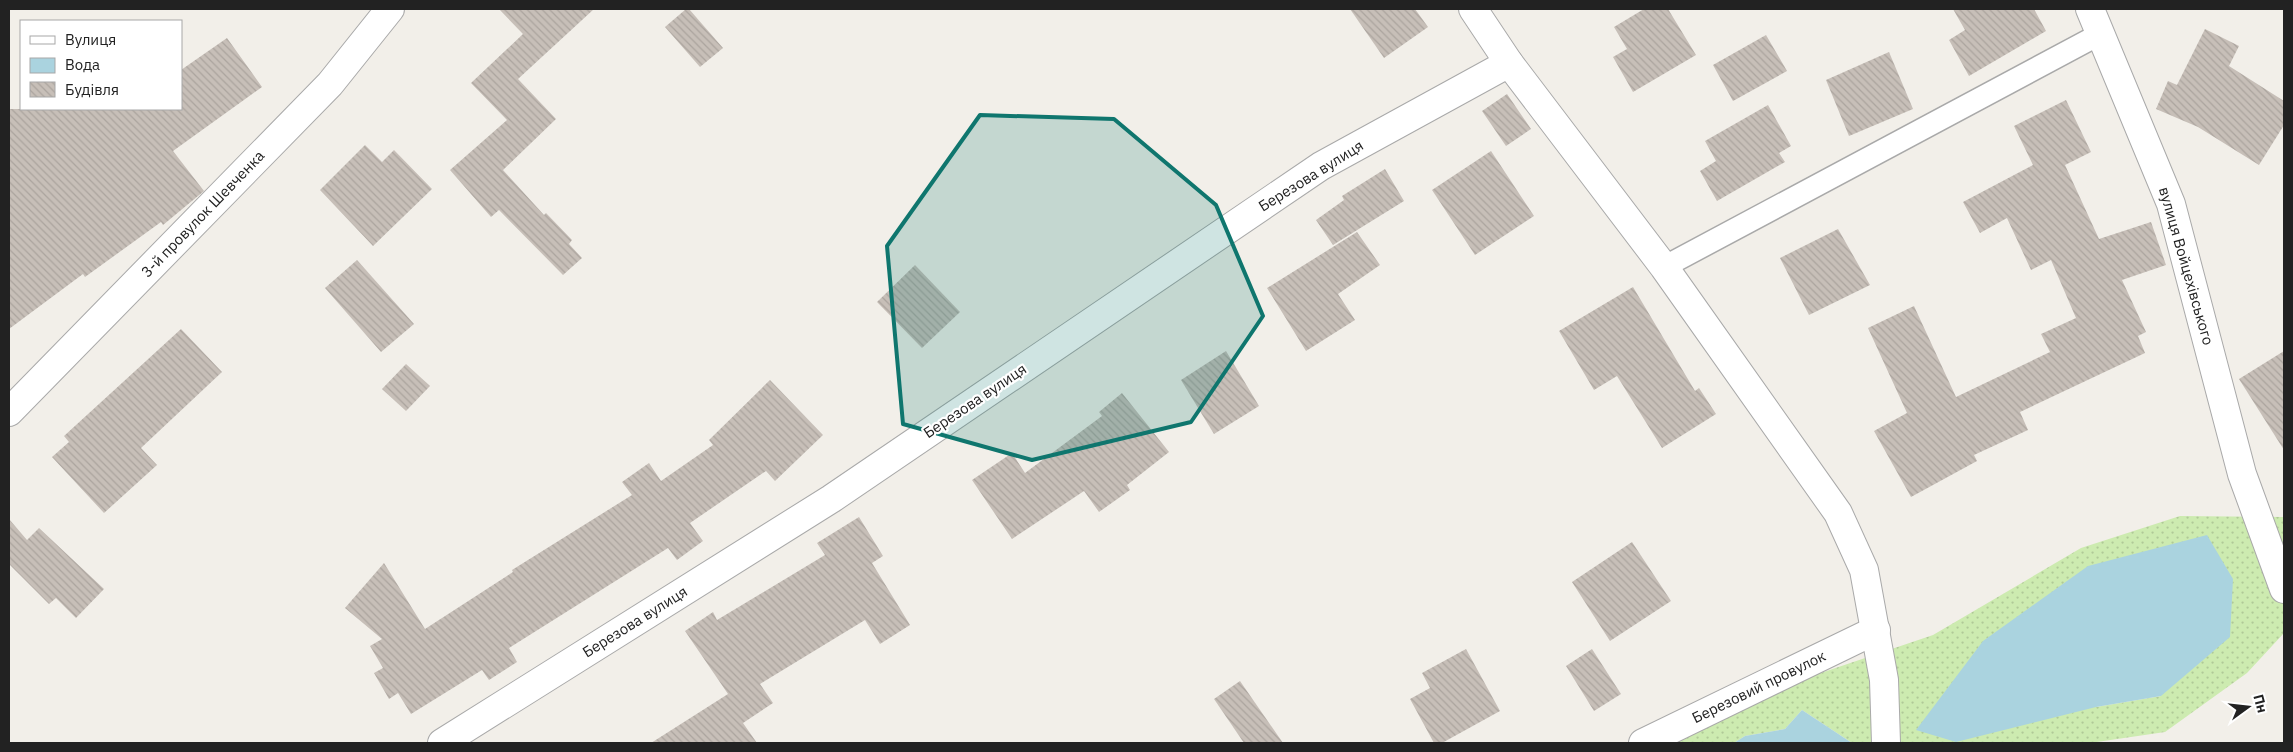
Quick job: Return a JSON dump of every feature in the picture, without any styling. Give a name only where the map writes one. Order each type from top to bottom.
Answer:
[{"type":"street","name":"3-й провулок Шевченка","points":[[9,412],[330,84],[390,9]]},
{"type":"street","points":[[1473,9],[1509,63],[1664,267],[1838,513],[1864,570],[1884,680],[1886,743]]},
{"type":"street","name":"вулиця Войцехівського","points":[[2090,9],[2102,33],[2171,204],[2242,474],[2284,589]]},
{"type":"street","name":"Березова вулиця","points":[[442,743],[831,499],[1321,166],[1509,63]]},
{"type":"street","name":"Березовий провулок","points":[[1643,743],[1876,630]]},
{"type":"lane","points":[[1664,267],[2102,33]]},
{"type":"highlighted area","points":[[980,115],[1114,119],[1216,205],[1263,316],[1191,422],[1032,460],[903,424],[887,246]]},
{"type":"green space","points":[[2180,516],[2284,517],[2284,633],[2247,673],[2165,732],[2090,743],[1852,743],[1802,710],[1785,729],[1745,736],[1734,743],[1664,743],[1762,693],[1933,635],[2081,548]],"holes":[[[2207,535],[2161,696],[2096,707]]]},
{"type":"water","points":[[2207,535],[2233,579],[2230,637],[2161,696],[2096,707],[1956,742],[1916,730],[1983,641],[2088,566]]},
{"type":"water","points":[[1802,710],[1852,743],[1734,743],[1745,736],[1785,729]]},
{"type":"building","points":[[499,9],[594,9],[518,79],[556,119],[503,170],[544,215],[546,213],[572,240],[569,244],[582,258],[563,275],[499,210],[491,217],[450,170],[507,120],[471,83],[523,34]]},
{"type":"building","points":[[686,9],[689,9],[723,48],[700,67],[665,27]]},
{"type":"building","points":[[1350,9],[1415,9],[1428,27],[1384,58]]},
{"type":"building","points":[[1644,9],[1668,9],[1696,55],[1633,92],[1613,57],[1627,49],[1614,27]]},
{"type":"building","points":[[1953,9],[2034,9],[2046,31],[1969,76],[1949,40],[1965,30]]},
{"type":"building","points":[[2205,29],[2239,46],[2229,66],[2284,101],[2284,125],[2259,165],[2198,127],[2156,109],[2168,81],[2177,85]]},
{"type":"building","points":[[1766,35],[1787,71],[1733,101],[1713,65]]},
{"type":"building","points":[[227,38],[262,87],[173,151],[204,191],[163,225],[161,222],[85,277],[83,274],[9,329],[9,109],[182,110],[182,69]]},
{"type":"building","points":[[1889,52],[1913,109],[1849,136],[1826,80]]},
{"type":"building","points":[[1507,94],[1531,129],[1506,146],[1482,111]]},
{"type":"building","points":[[2066,100],[2091,152],[2065,165],[2099,239],[2151,222],[2166,265],[2122,280],[2146,332],[2138,336],[2145,353],[2020,412],[2028,430],[1974,455],[1977,461],[1911,497],[1874,431],[1907,413],[1868,328],[1914,306],[1956,397],[2050,352],[2041,334],[2076,318],[2051,260],[2031,270],[2007,218],[1980,233],[1963,202],[2033,165],[2014,126]]},
{"type":"building","points":[[1768,105],[1791,146],[1779,153],[1785,162],[1717,201],[1700,171],[1716,161],[1705,141]]},
{"type":"building","points":[[365,145],[382,162],[394,150],[432,189],[373,246],[320,190]]},
{"type":"building","points":[[1491,151],[1534,216],[1475,255],[1432,190]]},
{"type":"building","points":[[1385,169],[1404,201],[1333,245],[1316,220],[1344,200],[1342,196]]},
{"type":"building","points":[[1838,229],[1870,285],[1809,315],[1780,258]]},
{"type":"building","points":[[1357,232],[1380,265],[1338,294],[1355,320],[1306,351],[1267,288]]},
{"type":"building","points":[[357,260],[414,324],[381,352],[325,288]]},
{"type":"building","points":[[915,265],[960,312],[922,348],[877,302]]},
{"type":"building","points":[[1633,287],[1695,391],[1699,388],[1716,414],[1662,448],[1617,376],[1594,390],[1559,331]]},
{"type":"building","points":[[181,329],[222,372],[141,448],[157,465],[104,513],[52,457],[69,442],[64,436]]},
{"type":"building","points":[[1226,351],[1259,406],[1214,434],[1181,380]]},
{"type":"building","points":[[2284,351],[2284,450],[2239,379]]},
{"type":"building","points":[[406,364],[430,386],[406,411],[382,389]]},
{"type":"building","points":[[770,380],[823,435],[775,481],[766,471],[690,523],[703,541],[677,560],[668,548],[509,648],[517,662],[489,680],[482,670],[411,714],[398,693],[389,699],[374,673],[383,668],[370,646],[382,639],[345,608],[384,563],[425,629],[513,572],[512,570],[632,495],[622,482],[649,463],[661,481],[713,445],[709,440]]},
{"type":"building","points":[[1122,393],[1169,452],[1127,485],[1130,490],[1099,512],[1084,491],[1012,539],[972,480],[1012,453],[1025,473],[1102,416],[1099,412]]},
{"type":"building","points":[[859,517],[883,556],[872,563],[910,625],[880,644],[865,620],[760,684],[773,703],[743,723],[757,743],[651,743],[728,694],[685,631],[713,612],[717,620],[825,555],[817,543]]},
{"type":"building","points":[[9,519],[27,540],[39,528],[104,589],[76,618],[56,598],[49,604],[9,564]]},
{"type":"building","points":[[1632,542],[1671,601],[1610,641],[1572,582]]},
{"type":"building","points":[[1466,649],[1500,711],[1442,743],[1434,743],[1410,699],[1430,688],[1422,673]]},
{"type":"building","points":[[1592,649],[1621,694],[1594,711],[1566,666]]},
{"type":"building","points":[[1240,681],[1283,743],[1244,743],[1214,699]]}]
